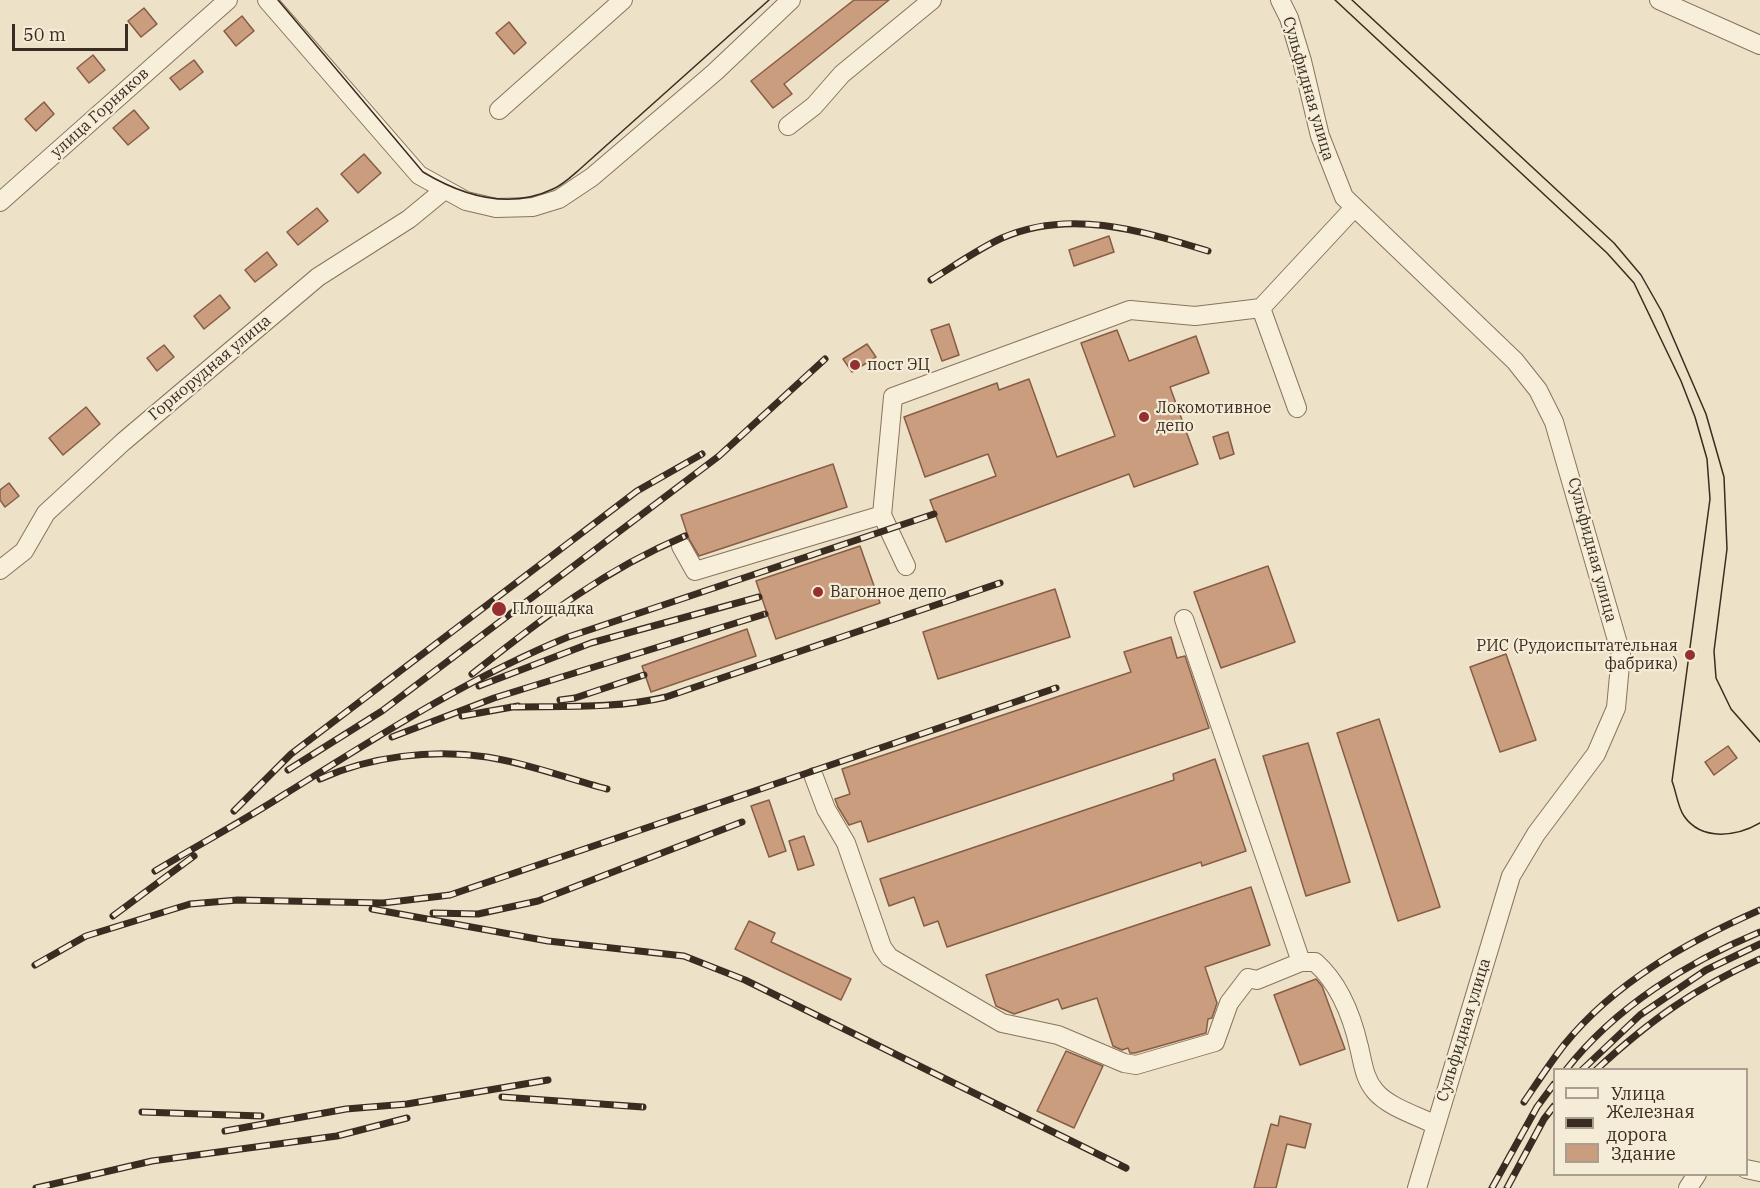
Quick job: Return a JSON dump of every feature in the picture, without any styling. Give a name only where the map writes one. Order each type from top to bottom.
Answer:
[{"type":"street","name":"улица Горняков","points":[[0,202],[228,0]]},
{"type":"street","points":[[267,0],[419,175],[443,191],[466,201],[496,208],[533,207],[559,199],[592,177],[715,72],[791,0]]},
{"type":"street","points":[[499,110],[623,0]]},
{"type":"street","points":[[788,126],[814,106],[842,74],[932,0]]},
{"type":"street","name":"Сульфидная улица","points":[[1280,0],[1289,18],[1299,50],[1329,163],[1344,197],[1353,209],[1515,361],[1538,390],[1554,422],[1569,465],[1621,654],[1616,708],[1596,754],[1536,834],[1511,876],[1417,1188]]},
{"type":"street","points":[[1659,0],[1760,45]]},
{"type":"street","name":"Горнорудная улица","points":[[0,570],[24,552],[46,513],[123,442],[318,277],[410,219],[443,191]]},
{"type":"street","points":[[906,566],[882,515],[893,397],[1130,310],[1195,316],[1261,308],[1353,209]]},
{"type":"street","points":[[1261,308],[1297,408]]},
{"type":"street","points":[[681,546],[695,571],[882,515]]},
{"type":"street","points":[[1185,619],[1301,962]]},
{"type":"street","points":[[814,777],[826,809],[846,843],[882,946],[889,957],[1002,1023],[1058,1035],[1124,1063],[1136,1065],[1215,1042],[1230,1003],[1248,978],[1257,980],[1301,962],[1315,962],[1327,972],[1339,991],[1354,1024],[1365,1076],[1376,1092],[1436,1125]]},
{"type":"building","points":[[854,0],[889,0],[784,84],[792,94],[773,108],[751,81]]},
{"type":"building","points":[[144,8],[157,24],[141,37],[128,21]]},
{"type":"building","points":[[242,16],[254,31],[236,46],[224,31]]},
{"type":"building","points":[[509,22],[526,43],[514,54],[496,33]]},
{"type":"building","points":[[93,55],[105,70],[89,83],[77,68]]},
{"type":"building","points":[[194,60],[203,72],[180,90],[170,78]]},
{"type":"building","points":[[44,102],[54,114],[36,131],[25,119]]},
{"type":"building","points":[[134,110],[149,128],[128,145],[113,128]]},
{"type":"building","points":[[364,154],[381,173],[358,193],[341,174]]},
{"type":"building","points":[[317,208],[328,221],[298,245],[287,232]]},
{"type":"building","points":[[1109,236],[1114,252],[1074,266],[1069,250]]},
{"type":"building","points":[[267,252],[277,265],[255,282],[245,270]]},
{"type":"building","points":[[220,295],[230,308],[204,329],[194,316]]},
{"type":"building","points":[[949,324],[959,355],[942,361],[931,330]]},
{"type":"building","points":[[1117,330],[1129,361],[1196,336],[1209,373],[1170,387],[1198,464],[1134,487],[1129,474],[946,542],[930,500],[996,476],[988,454],[925,477],[904,417],[997,383],[999,390],[1029,379],[1057,457],[1115,436],[1081,343]]},
{"type":"building","name":"пост ЭЦ","points":[[867,344],[876,357],[852,372],[843,359]]},
{"type":"building","points":[[164,345],[174,357],[157,371],[147,358]]},
{"type":"building","points":[[86,407],[100,424],[63,455],[49,438]]},
{"type":"building","points":[[1228,432],[1234,454],[1220,459],[1213,437]]},
{"type":"building","points":[[833,464],[847,507],[699,556],[689,539],[681,515]]},
{"type":"building","points":[[9,483],[19,496],[5,507],[0,500],[0,490]]},
{"type":"building","name":"Вагонное депо","points":[[860,546],[880,603],[776,639],[756,581]]},
{"type":"building","points":[[1268,566],[1295,642],[1221,668],[1194,592]]},
{"type":"building","points":[[1055,589],[1070,637],[938,679],[923,632]]},
{"type":"building","points":[[747,629],[756,656],[651,692],[642,666]]},
{"type":"building","points":[[1171,637],[1177,658],[1185,656],[1209,728],[868,842],[861,821],[849,825],[838,807],[835,799],[850,794],[842,769],[1131,672],[1124,652]]},
{"type":"building","points":[[1506,654],[1536,740],[1500,752],[1470,667]]},
{"type":"building","points":[[1379,719],[1440,907],[1398,921],[1337,733]]},
{"type":"building","points":[[1308,743],[1350,882],[1306,896],[1263,756]]},
{"type":"building","points":[[1728,746],[1737,758],[1714,775],[1705,762]]},
{"type":"building","points":[[1215,759],[1246,851],[1202,866],[1201,862],[947,947],[938,921],[924,926],[914,897],[889,906],[880,879],[1174,780],[1173,774]]},
{"type":"building","points":[[769,800],[786,851],[769,857],[751,806]]},
{"type":"building","points":[[804,836],[814,865],[798,870],[789,841]]},
{"type":"building","points":[[1251,887],[1270,945],[1205,967],[1217,1003],[1212,1018],[1208,1019],[1206,1033],[1130,1053],[1128,1048],[1122,1050],[1113,1046],[1097,998],[1062,1009],[1058,999],[1014,1014],[996,1006],[986,975]]},
{"type":"building","points":[[749,921],[775,933],[771,942],[851,979],[841,1000],[735,949]]},
{"type":"building","points":[[1316,979],[1322,986],[1345,1049],[1300,1065],[1274,995]]},
{"type":"building","points":[[1066,1051],[1103,1066],[1074,1128],[1037,1111]]},
{"type":"building","points":[[1280,1116],[1311,1124],[1305,1148],[1287,1144],[1276,1188],[1254,1188],[1271,1124],[1278,1126]]},
{"type":"tram line","points":[[278,0],[423,172],[454,188],[503,199],[520,199],[536,195],[564,183],[769,0]]},
{"type":"tram line","points":[[1335,0],[1607,253],[1634,283],[1681,381],[1695,417],[1707,459],[1710,499],[1672,781],[1682,813],[1700,830],[1720,834],[1731,833],[1760,823]]},
{"type":"tram line","points":[[1352,0],[1614,243],[1641,275],[1662,312],[1706,414],[1724,477],[1727,549],[1714,651],[1716,678],[1731,709],[1760,742]]},
{"type":"railway","points":[[931,280],[1002,238],[1028,229],[1054,225],[1080,224],[1132,230],[1208,251]]},
{"type":"railway","points":[[288,770],[382,711],[719,456],[825,359]]},
{"type":"railway","points":[[234,811],[291,754],[637,491],[702,454]]},
{"type":"railway","points":[[155,871],[424,710],[531,653],[568,637],[934,514]]},
{"type":"railway","points":[[472,674],[549,615],[600,580],[685,536]]},
{"type":"railway","points":[[511,707],[608,705],[666,697],[1000,583]]},
{"type":"railway","points":[[479,686],[591,643],[759,597]]},
{"type":"railway","points":[[392,737],[494,698],[765,614]]},
{"type":"railway","points":[[560,700],[575,698],[644,675]]},
{"type":"railway","points":[[35,965],[86,936],[190,904],[238,900],[383,903],[450,895],[1056,688]]},
{"type":"railway","points":[[462,716],[518,706]]},
{"type":"railway","points":[[320,779],[381,760],[423,754],[445,754],[502,760],[607,789]]},
{"type":"railway","points":[[433,913],[478,914],[538,901],[742,822]]},
{"type":"railway","points":[[113,916],[194,856]]},
{"type":"railway","points":[[372,909],[548,941],[684,956],[745,980],[1126,1168]]},
{"type":"railway","points":[[1524,1102],[1564,1045],[1584,1022],[1629,983],[1679,950],[1760,910]]},
{"type":"railway","points":[[1568,1068],[1607,1026],[1654,989],[1706,957],[1760,932]]},
{"type":"railway","points":[[1584,1068],[1640,1015],[1706,970],[1760,944]]},
{"type":"railway","points":[[1598,1068],[1635,1036],[1674,1007],[1714,982],[1760,959]]},
{"type":"railway","points":[[225,1131],[346,1109],[407,1104],[548,1080]]},
{"type":"railway","points":[[1492,1188],[1537,1107],[1553,1085]]},
{"type":"railway","points":[[502,1097],[643,1107]]},
{"type":"railway","points":[[1507,1188],[1544,1119],[1553,1107]]},
{"type":"railway","points":[[142,1112],[261,1116]]},
{"type":"railway","points":[[36,1188],[152,1161],[337,1136],[407,1118]]},
{"type":"place","name":"пост ЭЦ","points":[[855,365]]},
{"type":"place","name":"Локомотивное депо","points":[[1144,417]]},
{"type":"place","name":"Вагонное депо","points":[[818,592]]},
{"type":"place","name":"Площадка","points":[[499,609]]},
{"type":"place","name":"РИС (Рудоиспытательная фабрика)","points":[[1690,655]]}]
